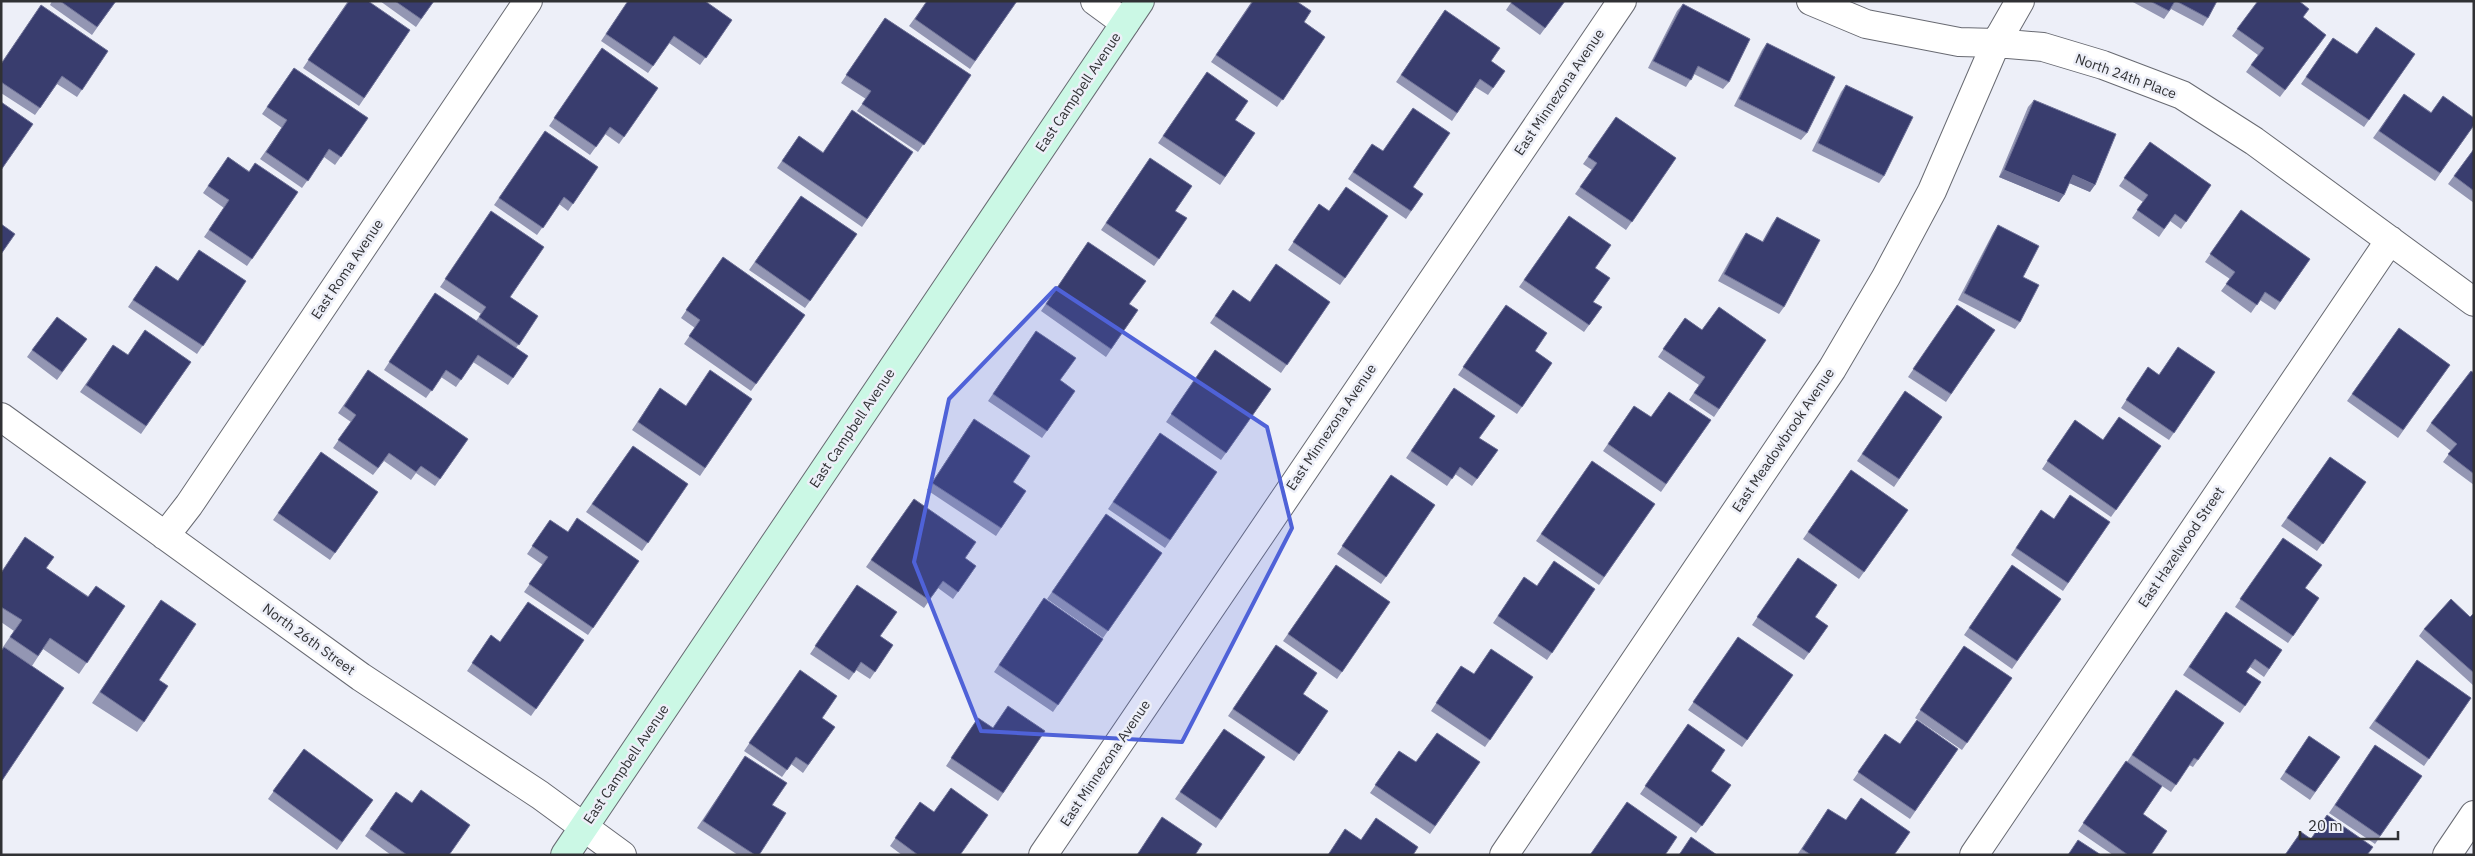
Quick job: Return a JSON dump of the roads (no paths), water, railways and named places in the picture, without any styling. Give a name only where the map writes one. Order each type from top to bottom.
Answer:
[{"type":"street","name":"East Roma Avenue","points":[[165,536],[189,505],[528,1]]},
{"type":"street","points":[[1095,1],[1132,12]]},
{"type":"street","name":"East Minnezona Avenue","points":[[1043,855],[1622,1]]},
{"type":"street","name":"North 24th Place","points":[[1811,1],[1866,24],[1959,42],[1996,42],[2043,47],[2103,65],[2182,95],[2254,141],[2474,302]]},
{"type":"street","name":"East Meadowbrook Avenue","points":[[1504,855],[1832,369],[1886,277],[1932,192],[1996,42],[2020,1]]},
{"type":"street","name":"East Campbell Avenue","points":[[565,855],[1132,12]]},
{"type":"street","name":"East Hazelwood Street","points":[[1974,855],[2390,240]]},
{"type":"street","name":"North 26th Street","points":[[1,417],[361,677],[584,827],[622,855]]},
{"type":"street","points":[[2447,855],[2474,814]]}]
